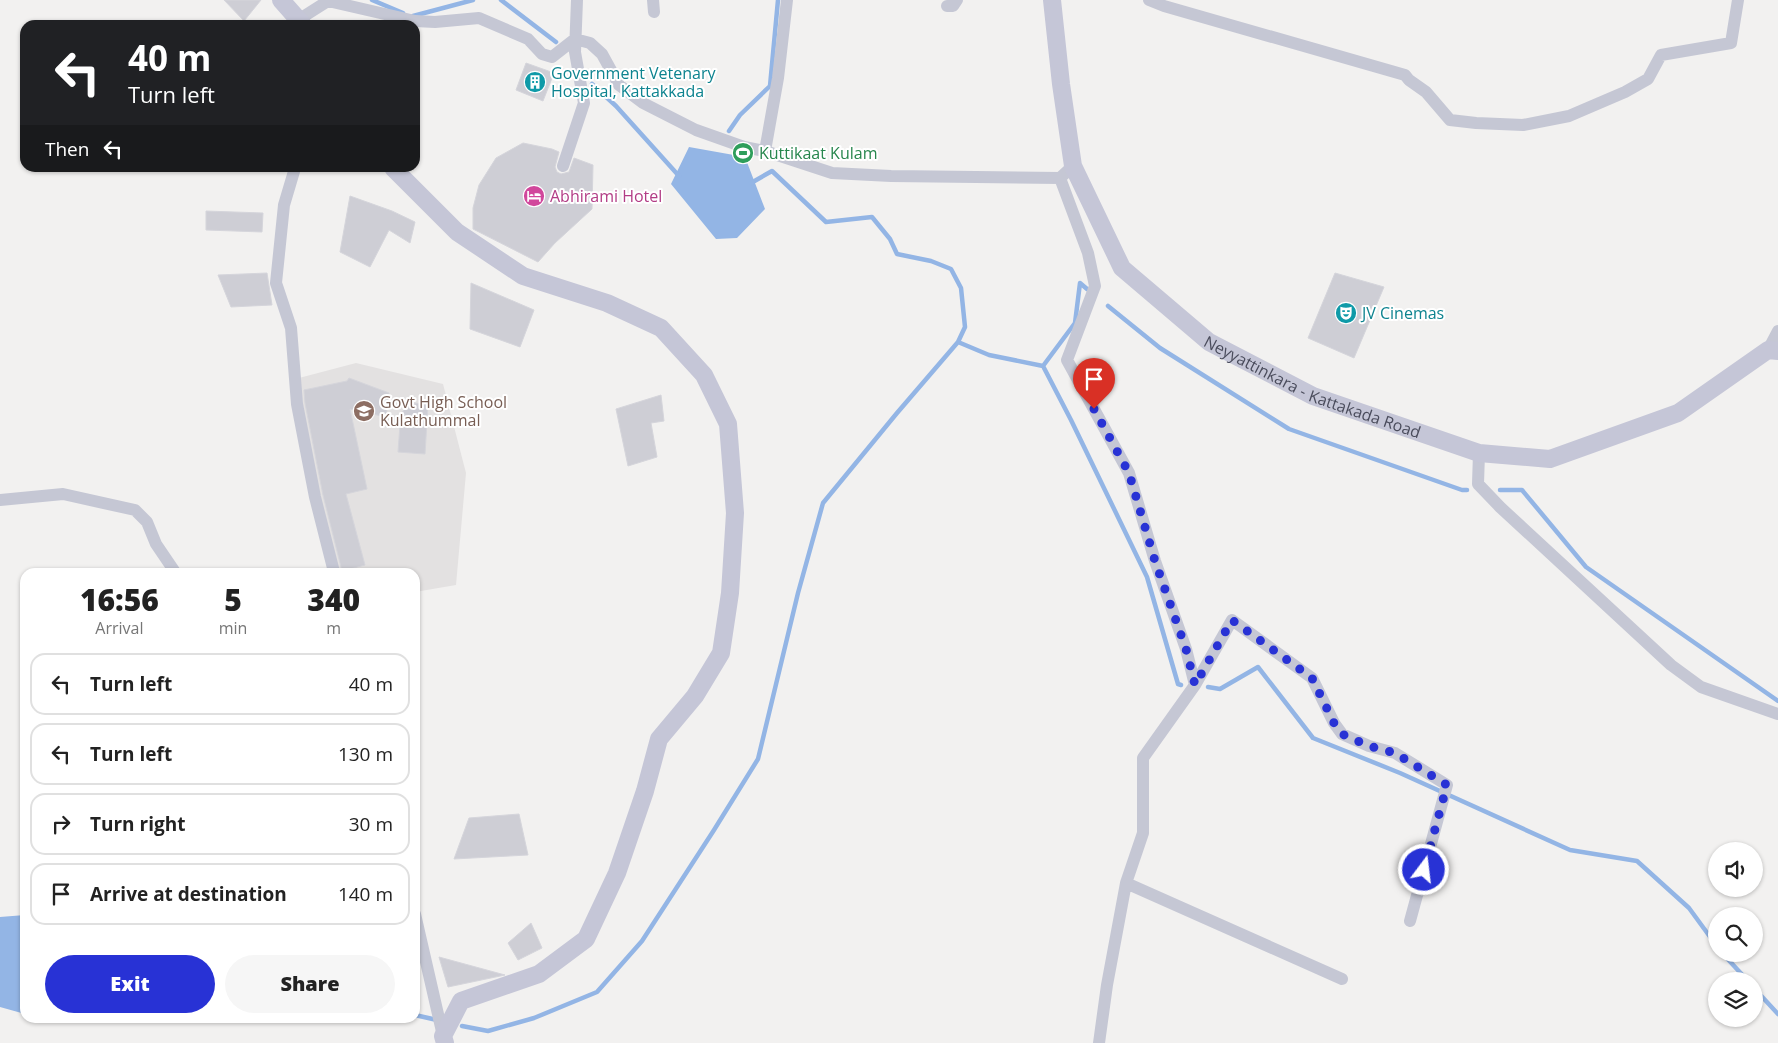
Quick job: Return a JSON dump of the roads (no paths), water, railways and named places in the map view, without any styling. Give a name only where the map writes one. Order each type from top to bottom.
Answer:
[{"type":"main road","points":[[281,0],[298,20]]},
{"type":"main road","name":"Neyyattinkara - Kattakada Road","points":[[1052,0],[1061,84],[1073,166],[1122,268],[1209,342],[1313,396],[1479,453],[1550,459],[1678,413],[1773,350]]},
{"type":"main road","points":[[397,172],[457,232],[523,276],[607,304],[661,328],[704,375],[728,424],[735,513],[730,593],[721,653],[695,696],[659,738],[645,791],[617,873],[586,939],[540,974],[461,1001],[444,1039]]},
{"type":"street","points":[[563,166],[584,103],[575,52],[577,0]]},
{"type":"street","points":[[765,151],[778,78],[787,0]]},
{"type":"street","points":[[1149,0],[1405,75],[1426,92],[1450,120],[1476,123],[1523,124],[1568,116],[1625,92],[1648,79],[1662,55],[1731,43],[1738,0]]},
{"type":"street","points":[[303,20],[328,1],[411,20]]},
{"type":"street","points":[[420,21],[434,22],[479,18],[528,39],[542,54],[552,57],[576,39]]},
{"type":"street","points":[[576,39],[590,43],[602,54],[619,85],[643,103],[696,130],[744,147],[765,151],[832,173],[891,176],[1060,178],[1073,166]]},
{"type":"street","points":[[294,172],[284,205],[276,283],[291,328],[298,404],[315,497],[333,568]]},
{"type":"street","points":[[1060,178],[1088,253],[1095,286],[1067,360],[1129,473],[1155,561],[1186,649],[1195,685]]},
{"type":"street","points":[[1773,350],[1778,331]]},
{"type":"street","points":[[1479,453],[1478,484],[1671,665],[1701,687],[1778,714]]},
{"type":"street","points":[[0,500],[63,494],[135,510],[147,522],[156,544],[172,568]]},
{"type":"street","points":[[1099,1043],[1107,984],[1126,883],[1143,833],[1143,758],[1195,685],[1232,620],[1312,678],[1334,723],[1342,734],[1369,746],[1395,753],[1447,785],[1410,921]]},
{"type":"street","points":[[1126,883],[1342,979]]},
{"type":"street","points":[[420,936],[444,1039]]},
{"type":"water","points":[[689,147],[745,157],[765,209],[737,238],[716,239],[671,184]]},
{"type":"water","points":[[20,915],[20,1013],[0,1007],[0,917]]},
{"type":"waterway","points":[[372,0],[403,13]]},
{"type":"waterway","points":[[413,16],[473,0]]},
{"type":"waterway","points":[[501,0],[556,42]]},
{"type":"waterway","points":[[729,131],[740,115],[770,86],[778,0]]},
{"type":"waterway","points":[[592,84],[616,106],[679,176]]},
{"type":"waterway","points":[[751,183],[772,171],[826,222],[872,217],[890,239],[897,254],[931,261],[951,269],[961,288],[965,327],[958,342],[989,355],[1043,366],[1147,577],[1178,684],[1181,685]]},
{"type":"waterway","points":[[1043,366],[1075,323],[1080,283],[1087,289]]},
{"type":"waterway","points":[[1108,306],[1160,348],[1289,429],[1462,490],[1467,490]]},
{"type":"waterway","points":[[462,1026],[488,1031],[534,1018],[597,992],[642,941],[758,759],[798,593],[823,503],[958,342]]},
{"type":"waterway","points":[[1500,490],[1522,490],[1586,567],[1778,701]]},
{"type":"waterway","points":[[1208,687],[1220,689],[1258,667],[1313,738],[1400,773],[1570,850],[1637,861],[1689,908],[1708,934]]},
{"type":"waterway","points":[[1730,962],[1740,972]]},
{"type":"waterway","points":[[1763,998],[1778,1014]]},
{"type":"waterway","points":[[420,1016],[437,1020]]},
{"type":"place","name":"Government Vetenary Hospital, Kattakkada","points":[[535,82]]},
{"type":"place","name":"Kuttikaat Kulam","points":[[743,153]]},
{"type":"place","name":"Abhirami Hotel","points":[[534,196]]},
{"type":"place","name":"JV Cinemas","points":[[1346,313]]},
{"type":"place","name":"Govt High School Kulathummal","points":[[364,411]]}]
